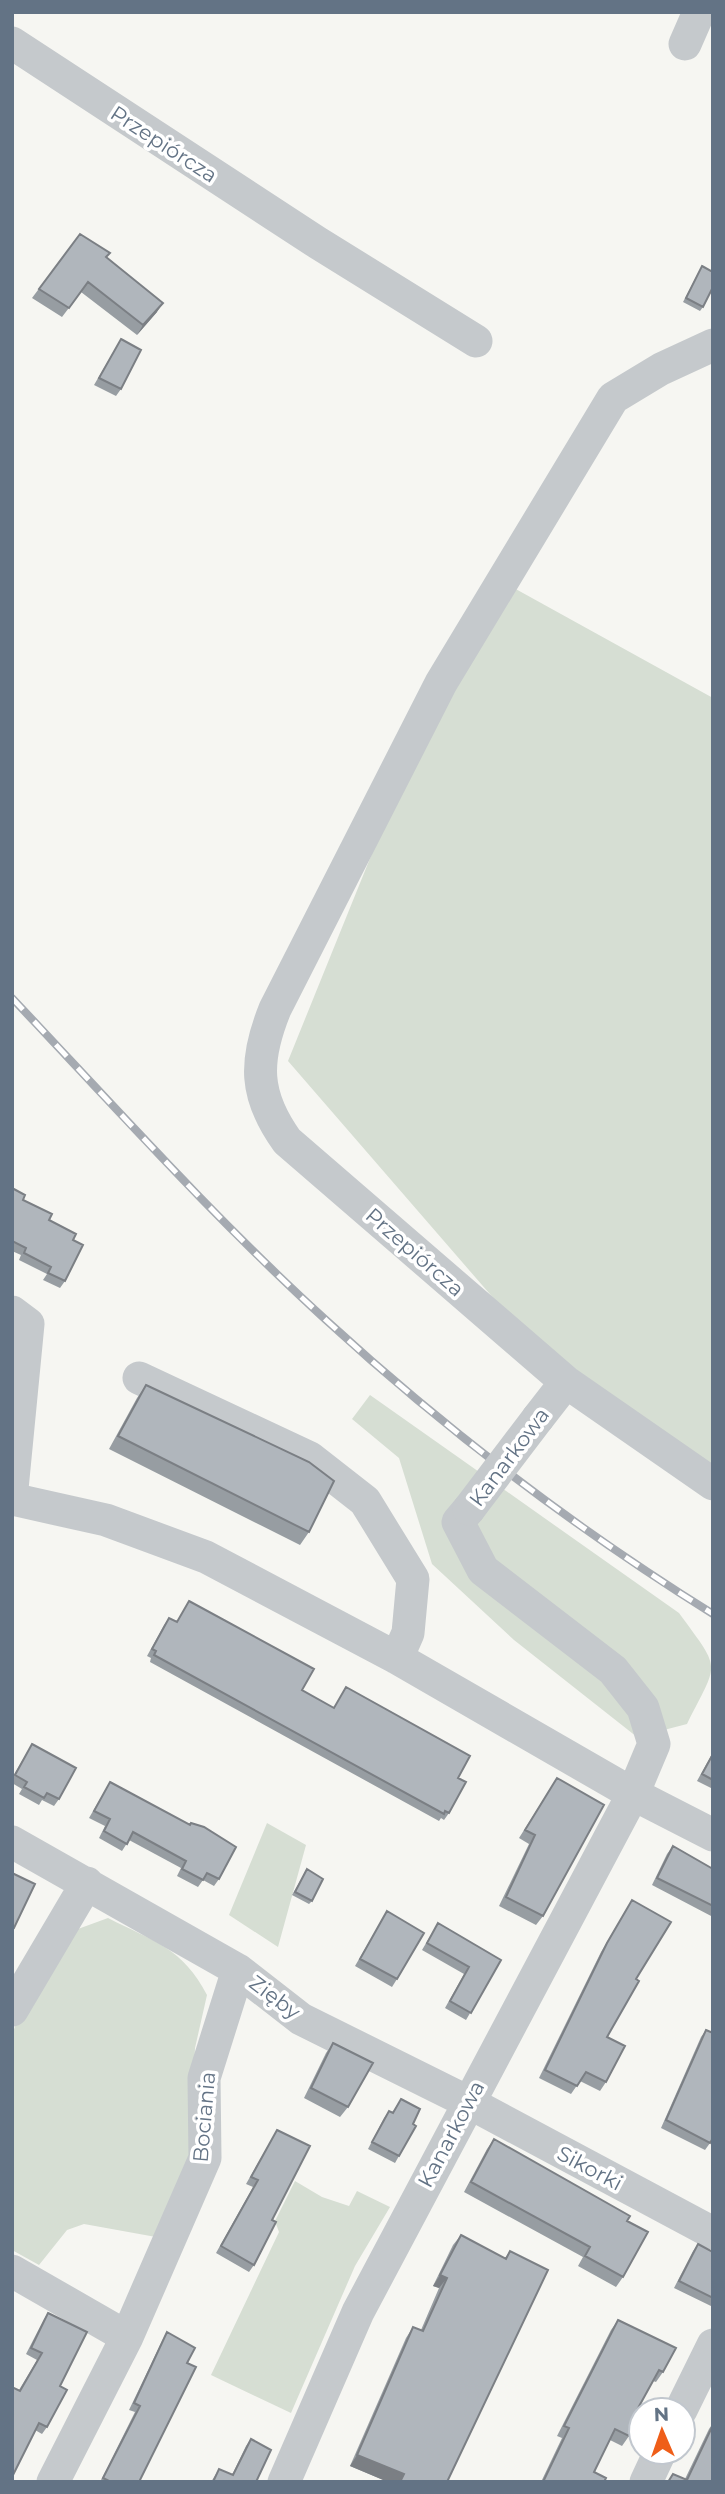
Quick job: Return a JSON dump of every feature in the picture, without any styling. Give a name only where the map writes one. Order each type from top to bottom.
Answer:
[{"type":"street","points":[[685,44],[699,12]]},
{"type":"street","name":"Przepiórcza","points":[[12,43],[317,243],[476,341]]},
{"type":"street","name":"Przepiórcza","points":[[566,1382],[287,1141],[270,1116],[262,1091],[260,1061],[264,1037],[275,1009],[441,683],[613,398],[661,369],[713,345]]},
{"type":"street","points":[[12,1312],[27,1324],[12,1489]]},
{"type":"street","points":[[139,1378],[310,1458],[365,1501],[413,1579],[408,1633],[397,1658]]},
{"type":"street","points":[[566,1382],[713,1485]]},
{"type":"street","name":"Kanarkowa","points":[[284,2482],[358,2312],[633,1794],[654,1744],[643,1708],[613,1670],[482,1570],[458,1522],[566,1382]]},
{"type":"street","points":[[12,1500],[106,1520],[206,1557],[397,1658],[633,1794],[713,1835]]},
{"type":"street","name":"Zięby","points":[[12,1842],[239,1970],[302,2019],[468,2102]]},
{"type":"street","points":[[12,2010],[87,1882]]},
{"type":"street","name":"Bociania","points":[[53,2482],[127,2337],[205,2158],[204,2078],[239,1970]]},
{"type":"street","name":"Sikorki","points":[[468,2102],[713,2233]]},
{"type":"street","points":[[12,2271],[127,2337]]},
{"type":"street","points":[[688,2396],[713,2345]]},
{"type":"street","points":[[646,2482],[653,2466]]},
{"type":"shaded area","points":[[501,581],[713,698],[713,1484],[566,1382],[288,1061],[441,683]]},
{"type":"shaded area","points":[[370,1395],[679,1613],[703,1646],[711,1667],[705,1688],[687,1724],[637,1737],[514,1640],[432,1564],[399,1458],[352,1419]]},
{"type":"shaded area","points":[[267,1823],[306,1845],[278,1947],[229,1915]]},
{"type":"shaded area","points":[[108,1918],[153,1940],[177,1956],[198,1979],[207,1995],[195,2048],[189,2175],[156,2237],[84,2224],[67,2230],[39,2265],[12,2250],[12,2035],[22,2007],[67,1933]]},
{"type":"shaded area","points":[[295,2181],[322,2197],[349,2206],[357,2191],[390,2207],[355,2266],[291,2413],[211,2375],[279,2232],[275,2221]]},
{"type":"building","points":[[80,234],[110,253],[106,257],[163,303],[143,325],[88,282],[69,308],[39,289]]},
{"type":"building","points":[[702,266],[713,272],[713,287],[703,307],[686,298]]},
{"type":"building","points":[[121,339],[141,350],[121,389],[99,378]]},
{"type":"building","points":[[12,1188],[25,1195],[23,1200],[52,1214],[49,1220],[76,1234],[73,1240],[83,1245],[65,1281],[48,1273],[51,1267],[24,1253],[26,1248],[12,1241]]},
{"type":"building","points":[[146,1385],[309,1462],[334,1481],[309,1532],[118,1436]]},
{"type":"building","points":[[189,1601],[314,1669],[302,1690],[334,1708],[346,1687],[470,1756],[458,1778],[466,1782],[449,1813],[445,1811],[444,1814],[154,1655],[156,1651],[152,1649],[169,1618],[177,1622]]},
{"type":"building","points":[[32,1744],[76,1768],[59,1799],[47,1793],[44,1798],[24,1787],[27,1782],[15,1775]]},
{"type":"building","points":[[713,1754],[713,1780],[702,1774]]},
{"type":"building","points":[[557,1778],[604,1805],[543,1916],[506,1897],[535,1835],[525,1830]]},
{"type":"building","points":[[110,1782],[190,1825],[191,1823],[204,1827],[236,1847],[219,1879],[207,1873],[203,1880],[182,1869],[186,1861],[133,1832],[127,1844],[104,1831],[110,1819],[94,1811]]},
{"type":"building","points":[[673,1846],[713,1869],[713,1906],[657,1878]]},
{"type":"building","points":[[307,1869],[323,1879],[312,1901],[295,1892]]},
{"type":"building","points":[[12,1873],[35,1884],[14,1928],[12,1927]]},
{"type":"building","points":[[632,1900],[671,1922],[636,1979],[639,1981],[607,2037],[625,2046],[606,2082],[586,2072],[577,2086],[545,2070],[607,1943]]},
{"type":"building","points":[[387,1911],[424,1933],[397,1979],[360,1959]]},
{"type":"building","points":[[438,1923],[501,1960],[471,2013],[450,2001],[469,1967],[427,1943]]},
{"type":"building","points":[[706,2030],[713,2033],[713,2138],[710,2143],[666,2120]]},
{"type":"building","points":[[333,2043],[373,2063],[348,2107],[311,2088]]},
{"type":"building","points":[[401,2099],[420,2109],[413,2124],[416,2126],[399,2156],[372,2142],[389,2111],[393,2113]]},
{"type":"building","points":[[277,2130],[310,2146],[272,2220],[276,2222],[254,2265],[221,2246],[258,2180],[251,2177]]},
{"type":"building","points":[[494,2139],[630,2216],[627,2221],[648,2232],[623,2277],[585,2256],[590,2247],[471,2182]]},
{"type":"building","points":[[461,2235],[506,2259],[510,2251],[548,2270],[447,2482],[400,2482],[404,2474],[357,2455],[413,2327],[423,2331],[447,2278],[440,2275]]},
{"type":"building","points":[[698,2244],[713,2252],[713,2298],[679,2281]]},
{"type":"building","points":[[48,2313],[87,2332],[60,2386],[67,2390],[47,2427],[39,2423],[12,2477],[12,2387],[20,2391],[42,2353],[31,2348]]},
{"type":"building","points":[[618,2320],[676,2348],[663,2372],[659,2370],[645,2396],[627,2396],[627,2435],[615,2429],[594,2472],[606,2478],[604,2482],[543,2482],[569,2428],[564,2426]]},
{"type":"building","points":[[167,2332],[195,2348],[187,2363],[196,2367],[139,2482],[111,2482],[103,2478],[140,2406],[134,2403]]},
{"type":"building","points":[[713,2425],[713,2482],[668,2482],[673,2474],[687,2480],[694,2466],[697,2466],[697,2459]]},
{"type":"building","points":[[251,2439],[271,2450],[256,2482],[213,2482],[219,2469],[233,2475]]},
{"type":"railway","points":[[12,998],[245,1242],[371,1361],[513,1476],[611,1547],[713,1614]]}]
